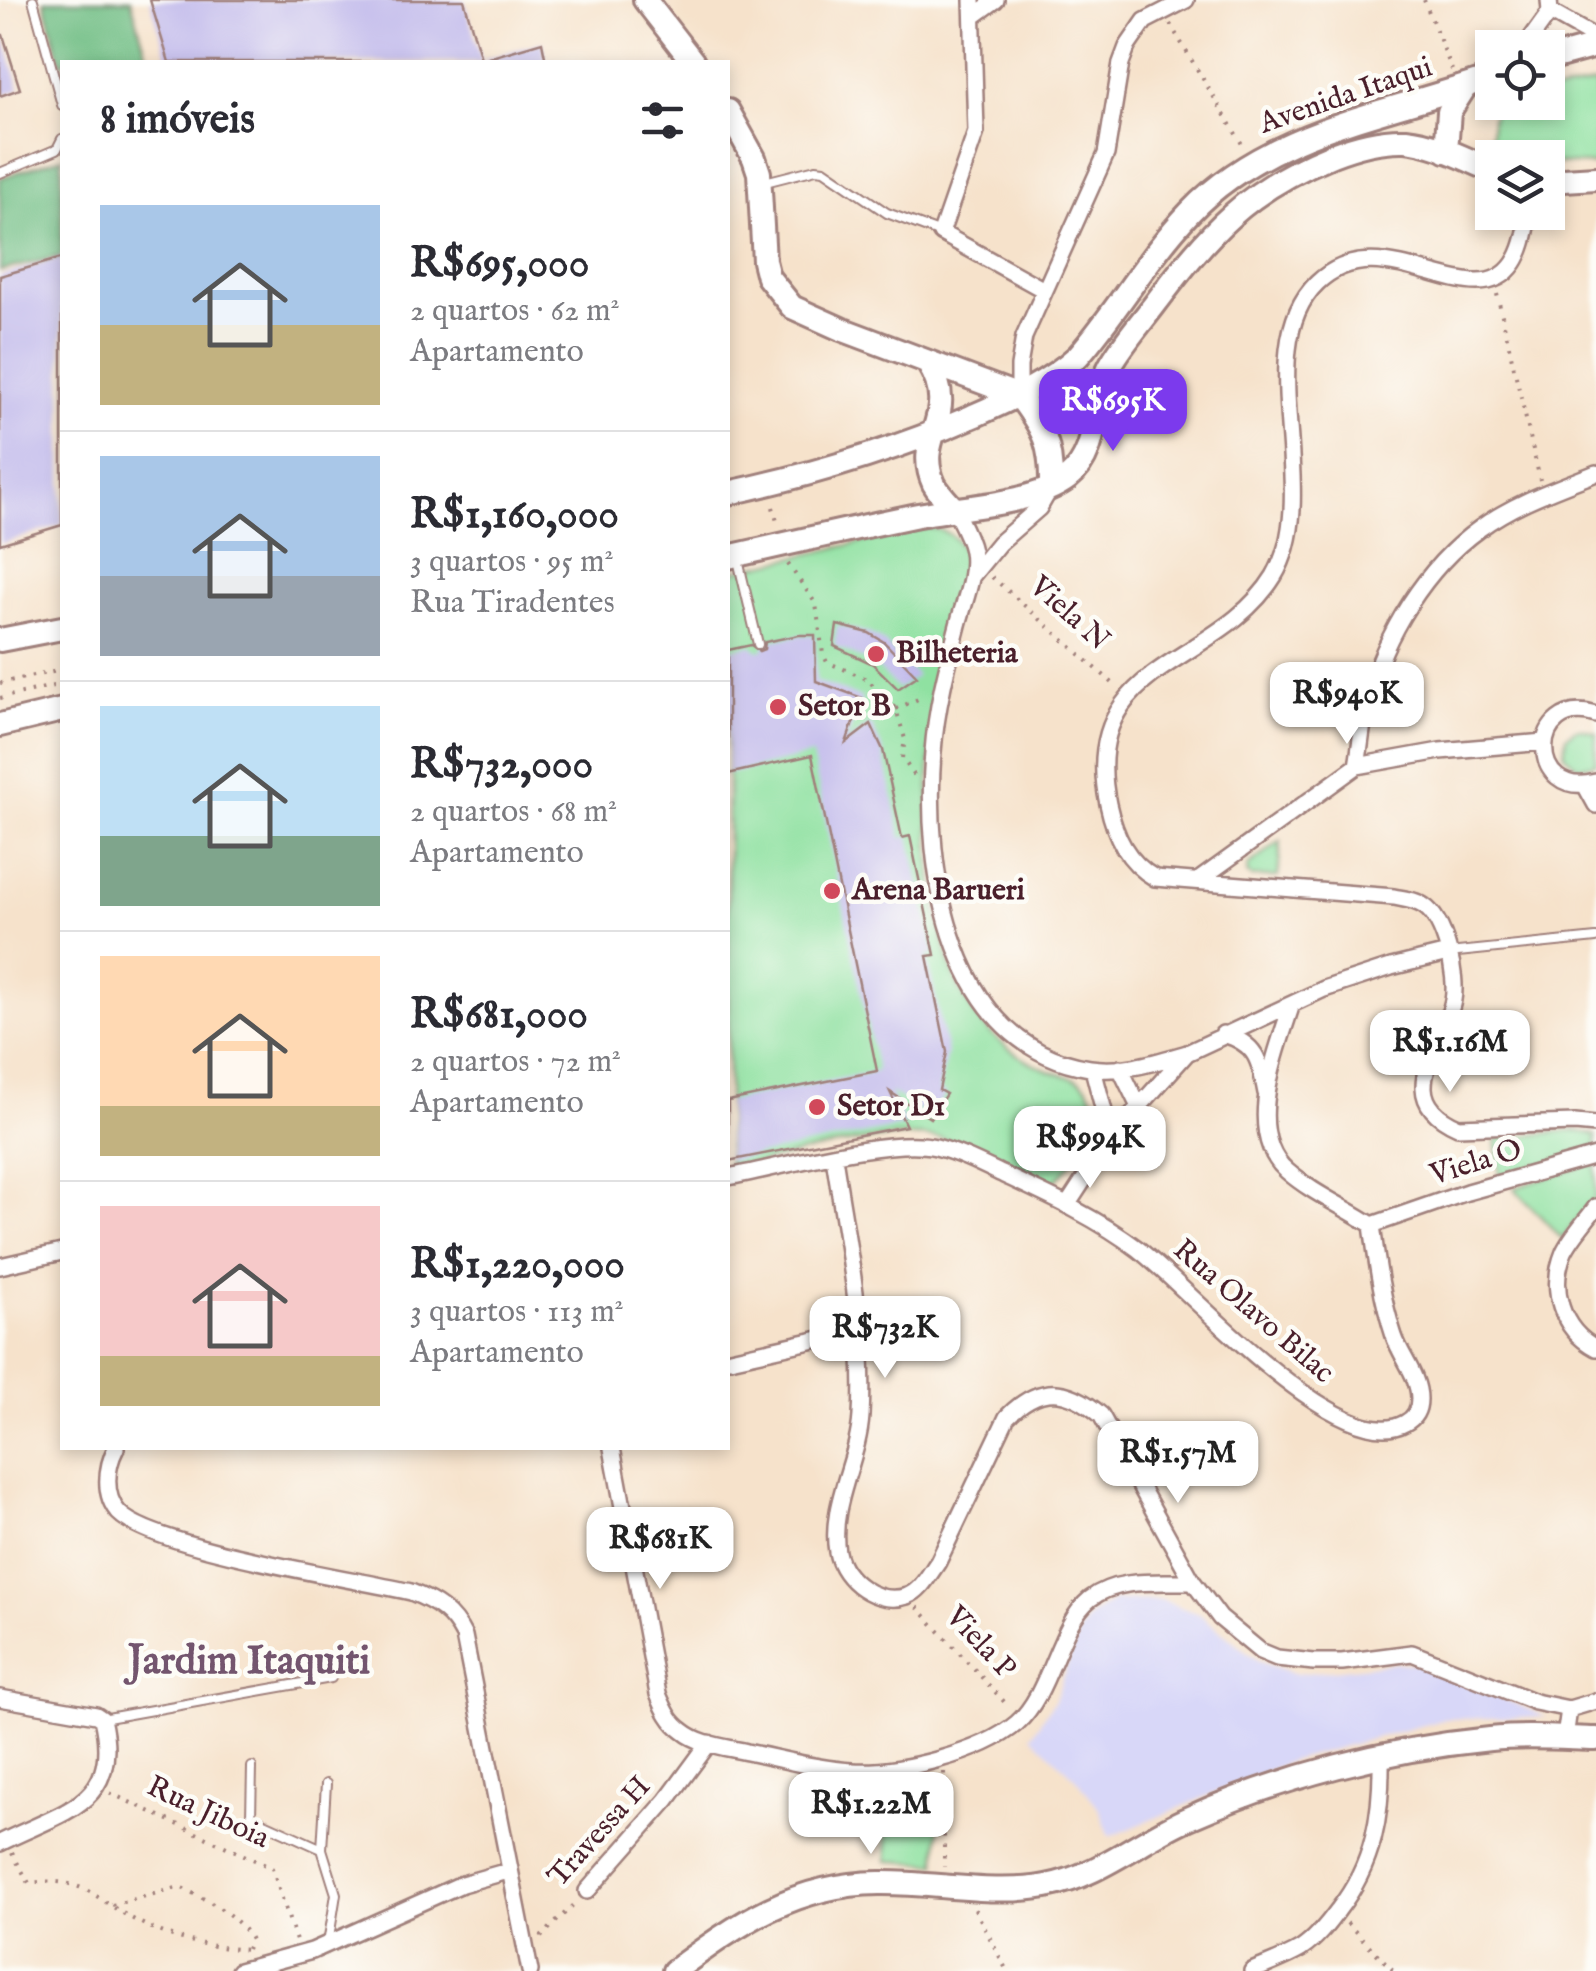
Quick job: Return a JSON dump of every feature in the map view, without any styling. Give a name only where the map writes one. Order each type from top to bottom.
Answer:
[{"type":"main road","points":[[645,0],[690,60]]},
{"type":"main road","points":[[1565,54],[1596,46]]},
{"type":"main road","name":"Avenida Itaqui","points":[[1019,396],[1078,356],[1192,210],[1252,161],[1295,141],[1475,83]]},
{"type":"main road","points":[[1446,151],[1449,112],[1462,88]]},
{"type":"main road","points":[[730,115],[754,158],[760,183],[768,277],[792,307],[1019,396],[1044,431],[1052,467],[1051,487],[1008,500],[780,535],[732,556]]},
{"type":"main road","name":"Avenida Itaqui","points":[[1051,487],[1074,473],[1083,458],[1110,367],[1195,251],[1261,190],[1312,163],[1369,144],[1410,140],[1475,163]]},
{"type":"main road","points":[[1565,180],[1596,178]]},
{"type":"main road","points":[[928,363],[942,393],[942,408],[932,434],[931,475],[954,509]]},
{"type":"main road","points":[[730,492],[836,466],[932,434],[1019,396]]},
{"type":"main road","points":[[0,640],[60,628]]},
{"type":"main road","points":[[0,725],[60,710]]},
{"type":"main road","points":[[674,1971],[764,1910],[807,1893],[878,1883],[1043,1887],[1114,1861],[1186,1819],[1270,1786],[1338,1767],[1422,1748],[1492,1738],[1596,1739]]},
{"type":"street","points":[[996,0],[973,8],[976,132],[941,233],[1044,290]]},
{"type":"street","points":[[1019,396],[1021,348],[1106,154],[1127,47],[1145,21],[1186,0]]},
{"type":"street","points":[[1535,30],[1549,6],[1596,38]]},
{"type":"street","points":[[1525,230],[1511,268],[1493,280],[1462,282],[1372,259],[1340,266],[1306,296],[1291,324],[1288,353],[1292,508],[1283,558],[1272,579],[1227,625],[1145,679],[1128,696],[1116,714],[1105,758],[1106,795],[1129,858],[1155,878],[1413,901],[1426,907],[1443,931],[1454,999],[1428,1058],[1424,1077],[1430,1109],[1441,1120],[1458,1127],[1596,1125]]},
{"type":"street","points":[[1358,766],[1366,703],[1376,671],[1422,588],[1446,557],[1479,528],[1544,494],[1596,473]]},
{"type":"street","points":[[1051,487],[1039,508],[999,543],[976,571],[936,718],[932,779],[936,862],[948,922],[973,988],[994,1018],[1043,1055],[1093,1069],[1120,1068],[1187,1053],[1292,1004],[1390,967],[1448,954]]},
{"type":"street","points":[[954,509],[968,538],[976,571]]},
{"type":"street","points":[[1593,710],[1564,715],[1548,731],[1544,753],[1554,774],[1574,785],[1590,784],[1596,805]]},
{"type":"street","points":[[1200,880],[1358,766],[1440,750],[1544,742]]},
{"type":"street","points":[[1292,1004],[1267,1102],[1264,1130],[1269,1147],[1280,1164],[1315,1191],[1372,1225]]},
{"type":"street","points":[[1223,1034],[1241,1039],[1254,1053],[1267,1102]]},
{"type":"street","points":[[1068,1204],[1111,1138],[1187,1053]]},
{"type":"street","points":[[1120,1068],[1138,1105]]},
{"type":"street","points":[[1093,1069],[1111,1138]]},
{"type":"street","name":"Rua Olavo Bilac","points":[[730,1177],[898,1146],[935,1146],[1068,1204],[1137,1248],[1283,1378],[1323,1408],[1353,1424],[1377,1430],[1408,1422],[1417,1413],[1417,1384],[1387,1314],[1372,1225]]},
{"type":"street","points":[[834,1156],[860,1330],[861,1422],[838,1508],[837,1550],[843,1570],[855,1584],[871,1593],[907,1596],[923,1584],[938,1562],[1006,1417],[1021,1402],[1049,1393],[1068,1394],[1101,1415],[1193,1582],[1220,1618],[1243,1640],[1277,1658],[1342,1662],[1412,1654],[1535,1702],[1568,1709],[1596,1701]]},
{"type":"street","name":"Viela O","points":[[1372,1225],[1468,1192],[1596,1156]]},
{"type":"street","points":[[1596,1207],[1565,1250],[1558,1287],[1570,1327],[1580,1339],[1596,1348]]},
{"type":"street","points":[[0,1266],[60,1252]]},
{"type":"street","points":[[730,1358],[860,1330]]},
{"type":"street","points":[[115,1450],[109,1466],[109,1496],[115,1509],[129,1522],[182,1541],[412,1592],[444,1608],[456,1620],[464,1636],[530,1971]]},
{"type":"street","points":[[612,1450],[658,1694],[667,1715],[682,1731],[709,1743],[852,1772],[944,1757],[1001,1735],[1021,1720],[1089,1600],[1129,1584],[1193,1582]]},
{"type":"street","points":[[0,1698],[88,1713],[102,1719],[106,1764],[97,1787],[78,1807],[2,1842]]},
{"type":"street","points":[[1565,1738],[1568,1709]]},
{"type":"street","name":"Travessa H","points":[[587,1891],[667,1800],[709,1743]]},
{"type":"street","points":[[1252,1971],[1302,1948],[1337,1912],[1368,1860],[1379,1819],[1381,1758]]},
{"type":"street","points":[[239,1971],[328,1944],[462,1884],[508,1871]]},
{"type":"lane","points":[[33,0],[60,98]]},
{"type":"lane","points":[[0,172],[57,150],[60,143]]},
{"type":"lane","points":[[760,183],[816,168],[824,170],[887,213],[941,233]]},
{"type":"lane","points":[[732,556],[758,644]]},
{"type":"lane","points":[[1448,954],[1596,938]]},
{"type":"lane","points":[[102,1719],[331,1678]]},
{"type":"lane","points":[[252,1766],[251,1816],[322,1849]]},
{"type":"lane","points":[[326,1784],[322,1849],[336,1894],[328,1944]]},
{"type":"path","points":[[1424,0],[1462,88]]},
{"type":"path","points":[[1162,10],[1252,161]]},
{"type":"path","points":[[1493,280],[1544,494]]},
{"type":"path","points":[[773,507],[788,564],[816,604],[823,654],[828,662],[867,679],[896,709],[905,739],[902,758],[916,780],[932,779]]},
{"type":"path","name":"Viela N","points":[[976,571],[1128,696]]},
{"type":"path","points":[[0,683],[60,670]]},
{"type":"path","points":[[0,698],[60,684]]},
{"type":"path","points":[[896,709],[918,699]]},
{"type":"path","name":"Viela P","points":[[907,1596],[1021,1720]]},
{"type":"path","name":"Rua Jiboia","points":[[97,1787],[272,1868],[301,1954]]},
{"type":"path","points":[[2,1842],[29,1883],[58,1879],[94,1893],[141,1924],[178,1938],[254,1950],[258,1965]]},
{"type":"path","points":[[112,1904],[180,1887],[212,1902],[246,1931],[250,1940],[247,1950]]},
{"type":"path","name":"Travessa H","points":[[526,1952],[587,1891]]},
{"type":"path","points":[[1337,1912],[1394,1971]]},
{"type":"shaded area","points":[[1161,1600],[1199,1614],[1260,1662],[1297,1674],[1396,1663],[1422,1664],[1546,1717],[1446,1719],[1293,1760],[1110,1837],[1099,1808],[1076,1778],[1031,1736],[1055,1700],[1078,1634],[1089,1617],[1114,1601]]},
{"type":"green space","points":[[44,0],[131,0],[148,60],[60,60]]},
{"type":"green space","points":[[1596,83],[1596,165],[1565,164],[1565,140],[1491,137],[1492,120],[1565,120],[1565,90]]},
{"type":"green space","points":[[60,158],[60,256],[0,271],[0,178]]},
{"type":"green space","name":"Arena Barueri","points":[[925,528],[950,535],[966,557],[941,668],[931,743],[929,827],[937,910],[957,983],[983,1025],[1005,1046],[1032,1063],[1088,1088],[1093,1111],[1090,1125],[1078,1152],[1054,1182],[1045,1182],[959,1144],[924,1136],[838,1145],[730,1170],[730,572]]},
{"type":"green space","points":[[1577,728],[1596,732],[1596,763],[1579,767],[1564,755],[1566,736]]},
{"type":"green space","points":[[1281,841],[1278,877],[1247,874],[1248,866]]},
{"type":"green space","points":[[1573,1130],[1596,1135],[1596,1152],[1500,1178],[1496,1139]]},
{"type":"green space","points":[[1596,1162],[1596,1197],[1562,1239],[1514,1188]]},
{"type":"green space","points":[[940,1787],[937,1864],[888,1861],[886,1830],[863,1830],[864,1797]]},
{"type":"building","points":[[150,0],[464,0],[481,60],[168,60]]},
{"type":"building","points":[[0,35],[20,89],[0,96]]},
{"type":"building","points":[[542,42],[546,60],[485,60]]},
{"type":"building","points":[[60,259],[60,526],[0,544],[0,276]]},
{"type":"building","name":"Bilheteria","points":[[837,625],[869,633],[884,642],[917,676],[898,689],[873,664],[834,646]]},
{"type":"building","points":[[815,635],[816,681],[862,698],[846,743],[871,724],[883,750],[902,838],[910,836],[935,955],[927,956],[947,1052],[939,1090],[946,1094],[930,1118],[890,1092],[906,1126],[730,1161],[730,1101],[877,1071],[812,755],[730,774],[730,650],[751,645],[759,651],[764,649],[765,642]]},
{"type":"place","name":"Bilheteria","points":[[876,654]]},
{"type":"place","name":"Setor B","points":[[778,707]]},
{"type":"place","name":"Arena Barueri","points":[[832,891]]},
{"type":"place","name":"Setor D1","points":[[817,1107]]},
{"type":"district","name":"Jardim Itaquiti","points":[[249,1662]]}]
